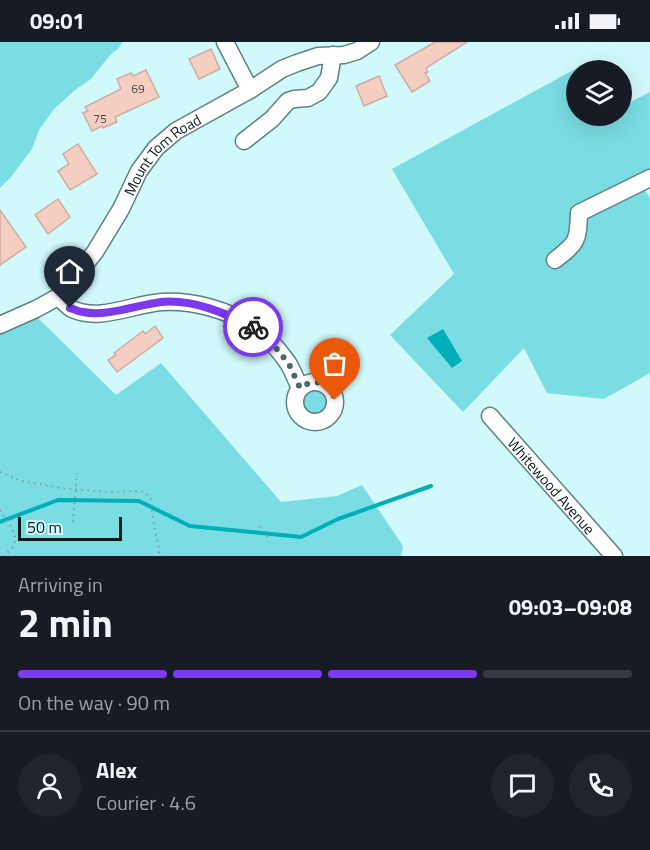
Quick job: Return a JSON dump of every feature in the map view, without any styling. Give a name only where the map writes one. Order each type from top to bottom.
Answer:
[{"type":"street","points":[[225,42],[250,90]]},
{"type":"street","name":"Mount Tom Road","points":[[0,325],[58,297],[95,252],[121,209],[139,171],[156,148],[176,130],[250,90],[282,69],[318,56],[344,55],[357,51],[371,42]]},
{"type":"street","points":[[244,141],[272,119],[288,101],[308,98],[319,92],[329,78],[333,55]]},
{"type":"street","points":[[555,260],[577,240],[579,213],[650,178]]},
{"type":"street","points":[[58,297],[70,308],[84,313],[117,311],[162,302],[186,303],[228,314],[254,327],[272,343],[289,364],[300,388]]},
{"type":"street","name":"Whitewood Avenue","points":[[490,416],[614,556]]},
{"type":"path","points":[[0,472],[21,481],[68,489],[144,492],[152,501],[160,556]]},
{"type":"path","points":[[73,522],[77,473]]},
{"type":"path","points":[[0,510],[12,528],[16,540],[4,556]]},
{"type":"path","points":[[260,526],[269,539]]},
{"type":"shaded area","points":[[0,42],[122,42],[91,79],[54,109],[39,130],[32,149],[0,188]]},
{"type":"shaded area","points":[[566,74],[566,126],[632,126],[632,101],[650,92],[650,170],[637,178],[650,198],[650,373],[604,399],[547,393],[524,348],[463,412],[390,335],[454,274],[392,169]]},
{"type":"shaded area","points":[[36,316],[116,395],[161,363],[281,502],[337,496],[362,485],[403,546],[401,556],[0,556],[0,330]]},
{"type":"shaded area","points":[[443,329],[462,361],[452,368],[427,338]]},
{"type":"shaded area","points":[[314,384],[326,389],[331,401],[326,413],[314,418],[302,413],[297,401],[302,389]]},
{"type":"building","points":[[435,42],[467,42],[426,68],[428,72],[425,73],[430,81],[412,92],[395,65]]},
{"type":"building","points":[[211,49],[220,69],[199,79],[189,59]]},
{"type":"building","points":[[146,70],[159,97],[115,117],[117,122],[92,131],[83,113],[88,111],[85,107],[121,89],[117,79],[131,73],[133,76]]},
{"type":"building","points":[[379,76],[387,96],[364,106],[356,86]]},
{"type":"building","points":[[78,144],[97,174],[70,190],[58,171],[69,164],[63,154]]},
{"type":"building","points":[[58,199],[70,217],[48,234],[35,215]]},
{"type":"building","points":[[0,210],[26,247],[0,265]]},
{"type":"building","points":[[155,326],[163,338],[117,372],[108,360],[143,331],[145,334]]},
{"type":"waterway","points":[[0,522],[58,500],[139,501],[190,526],[301,537],[338,519],[431,486]]},
{"type":"way so far","points":[[253,327],[272,343],[289,364],[300,388],[312,382],[325,384],[330,388],[335,400]]},
{"type":"route","points":[[70,308],[84,313],[98,313],[162,302],[186,303],[228,314],[253,327]]}]
